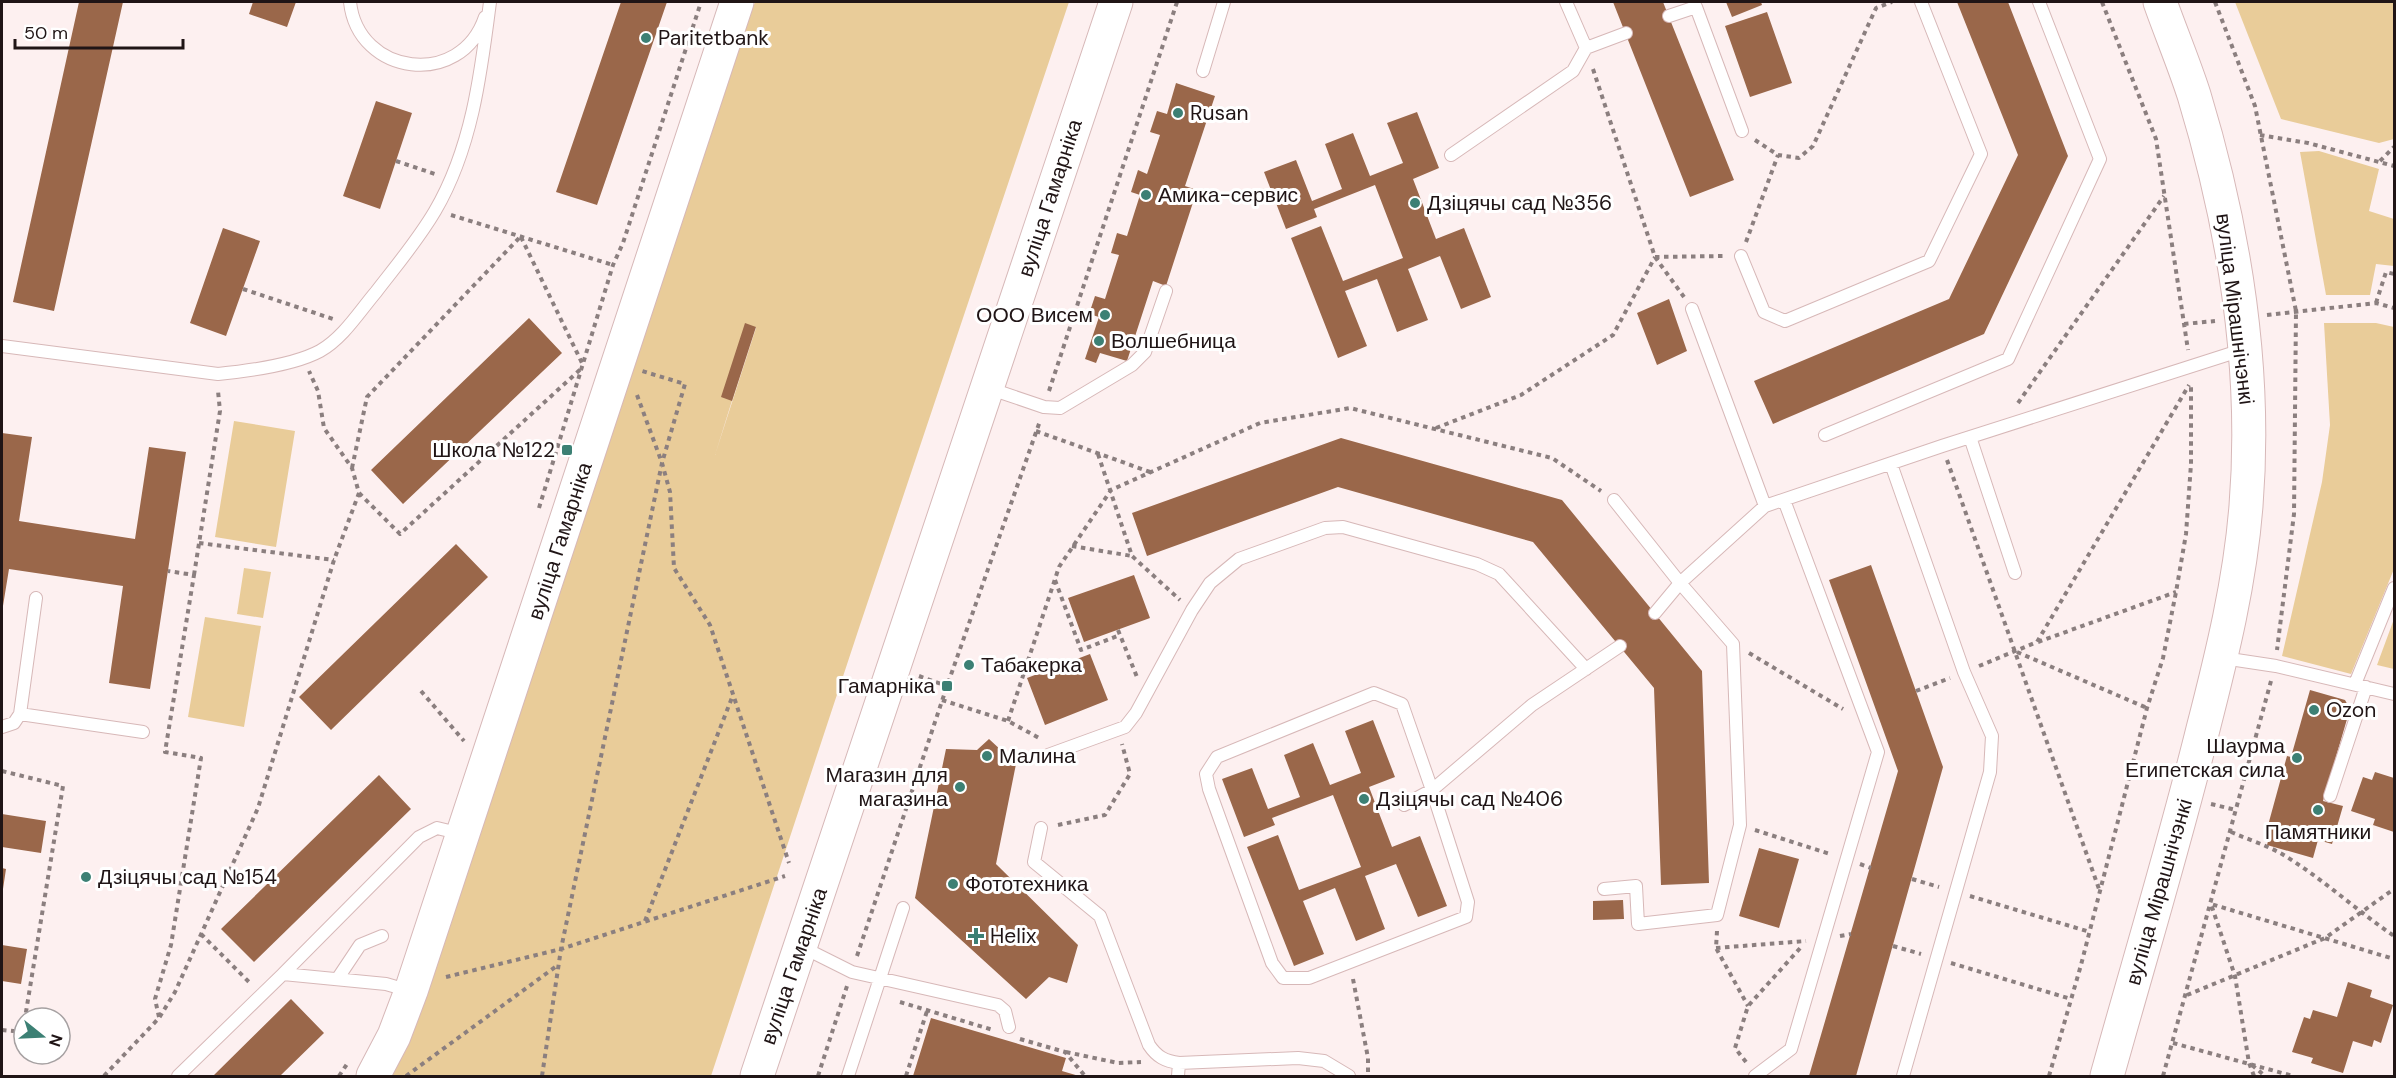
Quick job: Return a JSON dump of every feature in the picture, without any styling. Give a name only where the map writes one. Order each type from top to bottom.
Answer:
[{"type":"main road","name":"вуліца Гамарніка","points":[[373,1077],[394,1036],[411,992],[737,2]]},
{"type":"main road","name":"вуліца Гамарніка","points":[[757,1077],[1116,2]]},
{"type":"main road","name":"вуліца Мірашнічэнкі","points":[[2107,1077],[2193,772],[2222,658],[2236,587],[2246,506],[2249,427],[2244,350],[2233,260],[2216,179],[2194,94],[2160,2]]},
{"type":"lane","points":[[350,2],[351,15],[360,35],[375,51],[394,61],[415,66],[437,63],[456,54],[473,40],[490,2]]},
{"type":"lane","points":[[2,346],[218,374],[250,371],[318,352],[331,344],[350,324],[413,244],[435,210],[451,179],[476,95],[490,2]]},
{"type":"lane","points":[[1203,70],[1224,2]]},
{"type":"lane","points":[[1566,2],[1586,48]]},
{"type":"lane","points":[[1741,256],[1764,312],[1785,321],[1929,261],[1981,154],[1921,2]]},
{"type":"lane","points":[[1826,435],[2008,359],[2100,159],[2039,2]]},
{"type":"lane","points":[[1669,16],[1694,4],[1742,131]]},
{"type":"lane","points":[[1451,155],[1573,71],[1586,48],[1626,33]]},
{"type":"lane","points":[[987,388],[1044,407],[1060,408],[1132,365],[1145,352],[1166,291]]},
{"type":"lane","points":[[1692,309],[1766,506]]},
{"type":"lane","points":[[1655,613],[1680,583],[1766,506],[1942,446],[2244,350]]},
{"type":"lane","points":[[1970,437],[2015,573]]},
{"type":"lane","points":[[1891,464],[1964,672],[1992,736],[1990,772],[1903,1077]]},
{"type":"lane","points":[[1604,889],[1636,886],[1638,924],[1717,915],[1740,825],[1733,644],[1680,583],[1614,500]]},
{"type":"lane","points":[[1756,1076],[1791,1048],[1878,752],[1784,500]]},
{"type":"lane","points":[[1048,755],[1125,727],[1137,713],[1192,610],[1210,583],[1239,559],[1325,528],[1342,527],[1478,564],[1499,574],[1586,669]]},
{"type":"lane","points":[[2330,796],[2361,686],[2394,588]]},
{"type":"lane","points":[[2,727],[14,723],[20,714],[36,598]]},
{"type":"lane","points":[[1404,805],[1432,790],[1532,705],[1620,646]]},
{"type":"lane","points":[[2222,658],[2276,666],[2394,694]]},
{"type":"lane","points":[[1374,693],[1402,704],[1432,790],[1468,902],[1466,916],[1309,978],[1283,978],[1272,963],[1209,789],[1206,774],[1217,757],[1374,693]]},
{"type":"lane","points":[[20,714],[143,732]]},
{"type":"lane","points":[[178,1077],[419,837],[437,828],[464,834]]},
{"type":"lane","points":[[1041,828],[1034,862],[1101,916],[1149,1045],[1156,1055],[1174,1062],[1298,1058],[1323,1061],[1349,1077]]},
{"type":"lane","points":[[848,1077],[903,908]]},
{"type":"lane","points":[[338,978],[360,945],[382,936]]},
{"type":"lane","points":[[801,947],[852,972],[998,1005],[1005,1011],[1009,1027]]},
{"type":"lane","points":[[283,974],[386,984],[411,992]]},
{"type":"lane","points":[[1174,1062],[1178,1077]]},
{"type":"path","points":[[318,391],[324,428],[352,468],[359,493],[400,534],[584,366],[613,265],[701,2]]},
{"type":"path","points":[[818,1077],[942,700],[1036,431],[1177,2]]},
{"type":"path","points":[[1742,131],[1779,155],[1799,158],[1813,146],[1876,8],[1892,2]]},
{"type":"path","points":[[2049,1077],[2090,932],[2099,889],[2147,708],[2163,657],[2186,534],[2190,476],[2193,408],[2190,367],[2156,139],[2102,2]]},
{"type":"path","points":[[2163,1077],[2276,666],[2294,514],[2296,311],[2255,106],[2215,2]]},
{"type":"path","points":[[1586,48],[1655,257],[1692,309]]},
{"type":"path","points":[[2260,135],[2308,143],[2394,166]]},
{"type":"path","points":[[2380,162],[2394,147]]},
{"type":"path","points":[[1655,257],[1741,256],[1779,155]]},
{"type":"path","points":[[396,161],[451,179]]},
{"type":"path","points":[[2001,428],[2164,195]]},
{"type":"path","points":[[435,210],[613,265]]},
{"type":"path","points":[[521,236],[584,366]]},
{"type":"path","points":[[352,468],[367,397],[521,236]]},
{"type":"path","points":[[1434,429],[1521,395],[1613,335],[1655,257]]},
{"type":"path","points":[[2376,303],[2386,272],[2394,274]]},
{"type":"path","points":[[243,289],[350,324]]},
{"type":"path","points":[[2296,311],[2376,303],[2394,308]]},
{"type":"path","points":[[542,1077],[561,949],[662,463],[684,384],[642,370],[636,374]]},
{"type":"path","points":[[2037,642],[2191,382]]},
{"type":"path","points":[[159,1018],[155,999],[171,945],[201,758],[165,753],[220,411],[218,391],[206,389]]},
{"type":"path","points":[[636,392],[670,492],[674,568],[710,625],[789,863]]},
{"type":"path","points":[[1008,721],[1059,567],[1110,490],[1260,423],[1350,408],[1552,458],[1614,500]]},
{"type":"path","points":[[1036,431],[1150,472]]},
{"type":"path","points":[[1942,446],[2099,889]]},
{"type":"path","points":[[1098,454],[1132,556],[1192,610]]},
{"type":"path","points":[[104,1077],[159,1018],[175,992],[258,808],[334,560],[359,493]]},
{"type":"path","points":[[199,543],[334,560]]},
{"type":"path","points":[[1072,546],[1132,556]]},
{"type":"path","points":[[168,571],[194,575]]},
{"type":"path","points":[[1055,580],[1081,650],[1120,636]]},
{"type":"path","points":[[1916,691],[2037,642],[2176,592]]},
{"type":"path","points":[[1118,630],[1145,697]]},
{"type":"path","points":[[1733,644],[1851,714]]},
{"type":"path","points":[[2016,652],[2147,708]]},
{"type":"path","points":[[421,691],[465,741]]},
{"type":"path","points":[[645,921],[733,694]]},
{"type":"path","points":[[942,700],[1008,721],[1042,740],[1048,755]]},
{"type":"path","points":[[1041,828],[1105,815],[1130,774],[1118,729]]},
{"type":"path","points":[[2,771],[63,786],[27,1006]]},
{"type":"path","points":[[1740,825],[1871,868]]},
{"type":"path","points":[[2230,832],[2281,854],[2330,887],[2361,914],[2394,936]]},
{"type":"path","points":[[446,977],[561,949],[785,876]]},
{"type":"path","points":[[1912,879],[2090,932]]},
{"type":"path","points":[[2186,996],[2325,938],[2394,889]]},
{"type":"path","points":[[2211,904],[2394,959]]},
{"type":"path","points":[[2211,904],[2235,976],[2249,1063],[2254,1077]]},
{"type":"path","points":[[1717,915],[1716,948],[1748,1006]]},
{"type":"path","points":[[201,934],[248,981]]},
{"type":"path","points":[[1716,948],[1807,941],[1851,934]]},
{"type":"path","points":[[1756,1076],[1735,1048],[1748,1006],[1807,941]]},
{"type":"path","points":[[1893,946],[2071,999]]},
{"type":"path","points":[[406,1077],[558,964]]},
{"type":"path","points":[[1353,980],[1368,1058],[1368,1077]]},
{"type":"path","points":[[899,1002],[995,1031]]},
{"type":"path","points":[[906,1077],[927,1011]]},
{"type":"path","points":[[1017,1038],[1065,1052],[1119,1063],[1174,1062]]},
{"type":"path","points":[[2173,1043],[2293,1077]]},
{"type":"path","points":[[1065,1052],[1085,1077]]},
{"type":"path","points":[[2249,1063],[2265,1077]]},
{"type":"shaded area","points":[[755,2],[1069,2],[711,1076],[385,1076]],"holes":[[[755,327],[756,327],[715,455]]]},
{"type":"shaded area","points":[[2235,2],[2394,2],[2394,139],[2379,143],[2281,119]]},
{"type":"shaded area","points":[[2319,151],[2379,169],[2369,211],[2394,219],[2394,266],[2376,264],[2370,295],[2326,295],[2300,152]]},
{"type":"shaded area","points":[[2324,323],[2376,323],[2394,327],[2394,569],[2351,674],[2282,656],[2322,482],[2330,425]]},
{"type":"shaded area","points":[[234,421],[295,431],[276,547],[215,537]]},
{"type":"shaded area","points":[[244,568],[271,572],[263,618],[237,614]]},
{"type":"shaded area","points":[[205,617],[261,626],[244,727],[188,717]]},
{"type":"shaded area","points":[[2394,619],[2394,669],[2377,665]]},
{"type":"building","points":[[79,2],[123,2],[54,311],[13,302]]},
{"type":"building","points":[[253,2],[296,2],[287,27],[249,14]]},
{"type":"building","points":[[621,2],[667,2],[597,205],[556,192]]},
{"type":"building","points":[[1613,2],[1663,2],[1734,180],[1690,197]]},
{"type":"building","points":[[1726,2],[1761,2],[1762,5],[1732,17]]},
{"type":"building","points":[[1957,2],[2008,2],[2068,156],[1984,334],[1773,424],[1754,381],[1949,299],[2018,155]]},
{"type":"building","points":[[1767,12],[1792,83],[1750,97],[1725,26]]},
{"type":"building","points":[[1176,83],[1215,96],[1185,186],[1197,190],[1166,286],[1153,281],[1127,361],[1100,353],[1096,363],[1085,359],[1099,317],[1089,314],[1095,296],[1105,299],[1119,255],[1111,253],[1117,233],[1127,236],[1140,195],[1131,192],[1138,170],[1147,174],[1160,135],[1150,132],[1157,111],[1167,114]]},
{"type":"building","points":[[376,101],[412,113],[380,209],[343,196]]},
{"type":"building","points":[[1417,112],[1439,168],[1413,179],[1436,239],[1464,228],[1491,297],[1461,309],[1440,256],[1408,269],[1428,320],[1397,332],[1377,279],[1345,291],[1367,346],[1338,358],[1291,238],[1321,226],[1343,281],[1403,258],[1375,185],[1314,209],[1317,217],[1286,229],[1264,172],[1296,160],[1312,201],[1342,189],[1325,144],[1353,133],[1370,176],[1403,163],[1387,123]]},
{"type":"building","points":[[223,228],[260,241],[226,336],[190,323]]},
{"type":"building","points":[[1669,299],[1687,351],[1657,365],[1637,313]]},
{"type":"building","points":[[529,318],[562,353],[403,504],[371,470]]},
{"type":"building","points":[[745,323],[756,327],[732,401],[721,397]]},
{"type":"building","points":[[2,433],[32,437],[19,521],[135,539],[149,447],[186,452],[150,689],[109,683],[123,586],[9,569],[2,612]]},
{"type":"building","points":[[1341,438],[1562,500],[1702,671],[1709,883],[1661,885],[1654,688],[1533,542],[1338,487],[1147,556],[1132,513]]},
{"type":"building","points":[[456,544],[488,577],[331,730],[299,697]]},
{"type":"building","points":[[1871,565],[1943,767],[1856,1076],[1809,1076],[1898,771],[1829,580]]},
{"type":"building","points":[[1134,575],[1150,618],[1084,642],[1068,598]]},
{"type":"building","points":[[1090,654],[1108,700],[1045,725],[1027,678]]},
{"type":"building","points":[[2310,690],[2345,700],[2350,709],[2323,801],[2343,806],[2332,844],[2318,840],[2313,858],[2267,845],[2271,830],[2267,829],[2287,756],[2291,757]]},
{"type":"building","points":[[1373,720],[1395,777],[1369,787],[1392,847],[1420,836],[1447,906],[1418,917],[1396,864],[1365,876],[1385,929],[1356,941],[1335,888],[1303,901],[1324,954],[1294,966],[1247,847],[1278,835],[1299,890],[1361,867],[1333,795],[1272,818],[1275,825],[1244,837],[1222,779],[1252,768],[1268,809],[1300,797],[1284,755],[1313,743],[1330,785],[1361,773],[1345,731]]},
{"type":"building","points":[[989,739],[1016,764],[996,864],[1078,945],[1067,983],[1049,977],[1026,999],[915,898],[946,749],[977,750]]},
{"type":"building","points":[[2375,772],[2394,778],[2394,832],[2373,825],[2375,819],[2351,811],[2363,777],[2372,780]]},
{"type":"building","points":[[379,775],[411,809],[254,962],[221,929]]},
{"type":"building","points":[[2,814],[46,821],[41,853],[2,847]]},
{"type":"building","points":[[1759,848],[1799,859],[1779,928],[1739,916]]},
{"type":"building","points":[[2,868],[6,869],[3,889],[2,889]]},
{"type":"building","points":[[1623,900],[1624,919],[1593,920],[1593,901]]},
{"type":"building","points":[[2,945],[27,949],[21,984],[2,981]]},
{"type":"building","points":[[2348,982],[2372,990],[2370,997],[2393,1005],[2381,1043],[2374,1040],[2372,1047],[2353,1041],[2343,1073],[2311,1063],[2313,1058],[2292,1052],[2304,1017],[2310,1019],[2313,1010],[2337,1017]]},
{"type":"building","points":[[291,999],[324,1033],[280,1076],[213,1076]]},
{"type":"building","points":[[931,1018],[1066,1058],[1062,1071],[1079,1076],[913,1076]]},
{"type":"place","name":"Paritetbank","points":[[646,38]]},
{"type":"place","name":"Rusan","points":[[1178,113]]},
{"type":"place","name":"Амика-сервис","points":[[1146,195]]},
{"type":"place","name":"Дзіцячы сад №356","points":[[1415,203]]},
{"type":"place","name":"ООО Висем","points":[[1105,315]]},
{"type":"place","name":"Волшебница","points":[[1099,341]]},
{"type":"place","name":"Школа №122","points":[[567,450]]},
{"type":"place","name":"Табакерка","points":[[969,665]]},
{"type":"place","name":"Гамарніка","points":[[947,686]]},
{"type":"place","name":"Ozon","points":[[2314,710]]},
{"type":"place","name":"Малина","points":[[987,756]]},
{"type":"place","name":"Шаурма Египетская сила","points":[[2297,758]]},
{"type":"place","name":"Магазин для магазина","points":[[960,787]]},
{"type":"place","name":"Дзіцячы сад №406","points":[[1364,799]]},
{"type":"place","name":"Памятники","points":[[2318,810]]},
{"type":"place","name":"Дзіцячы сад №154","points":[[86,877]]},
{"type":"place","name":"Фототехника","points":[[953,884]]},
{"type":"place","name":"Helix","points":[[976,936]]}]
